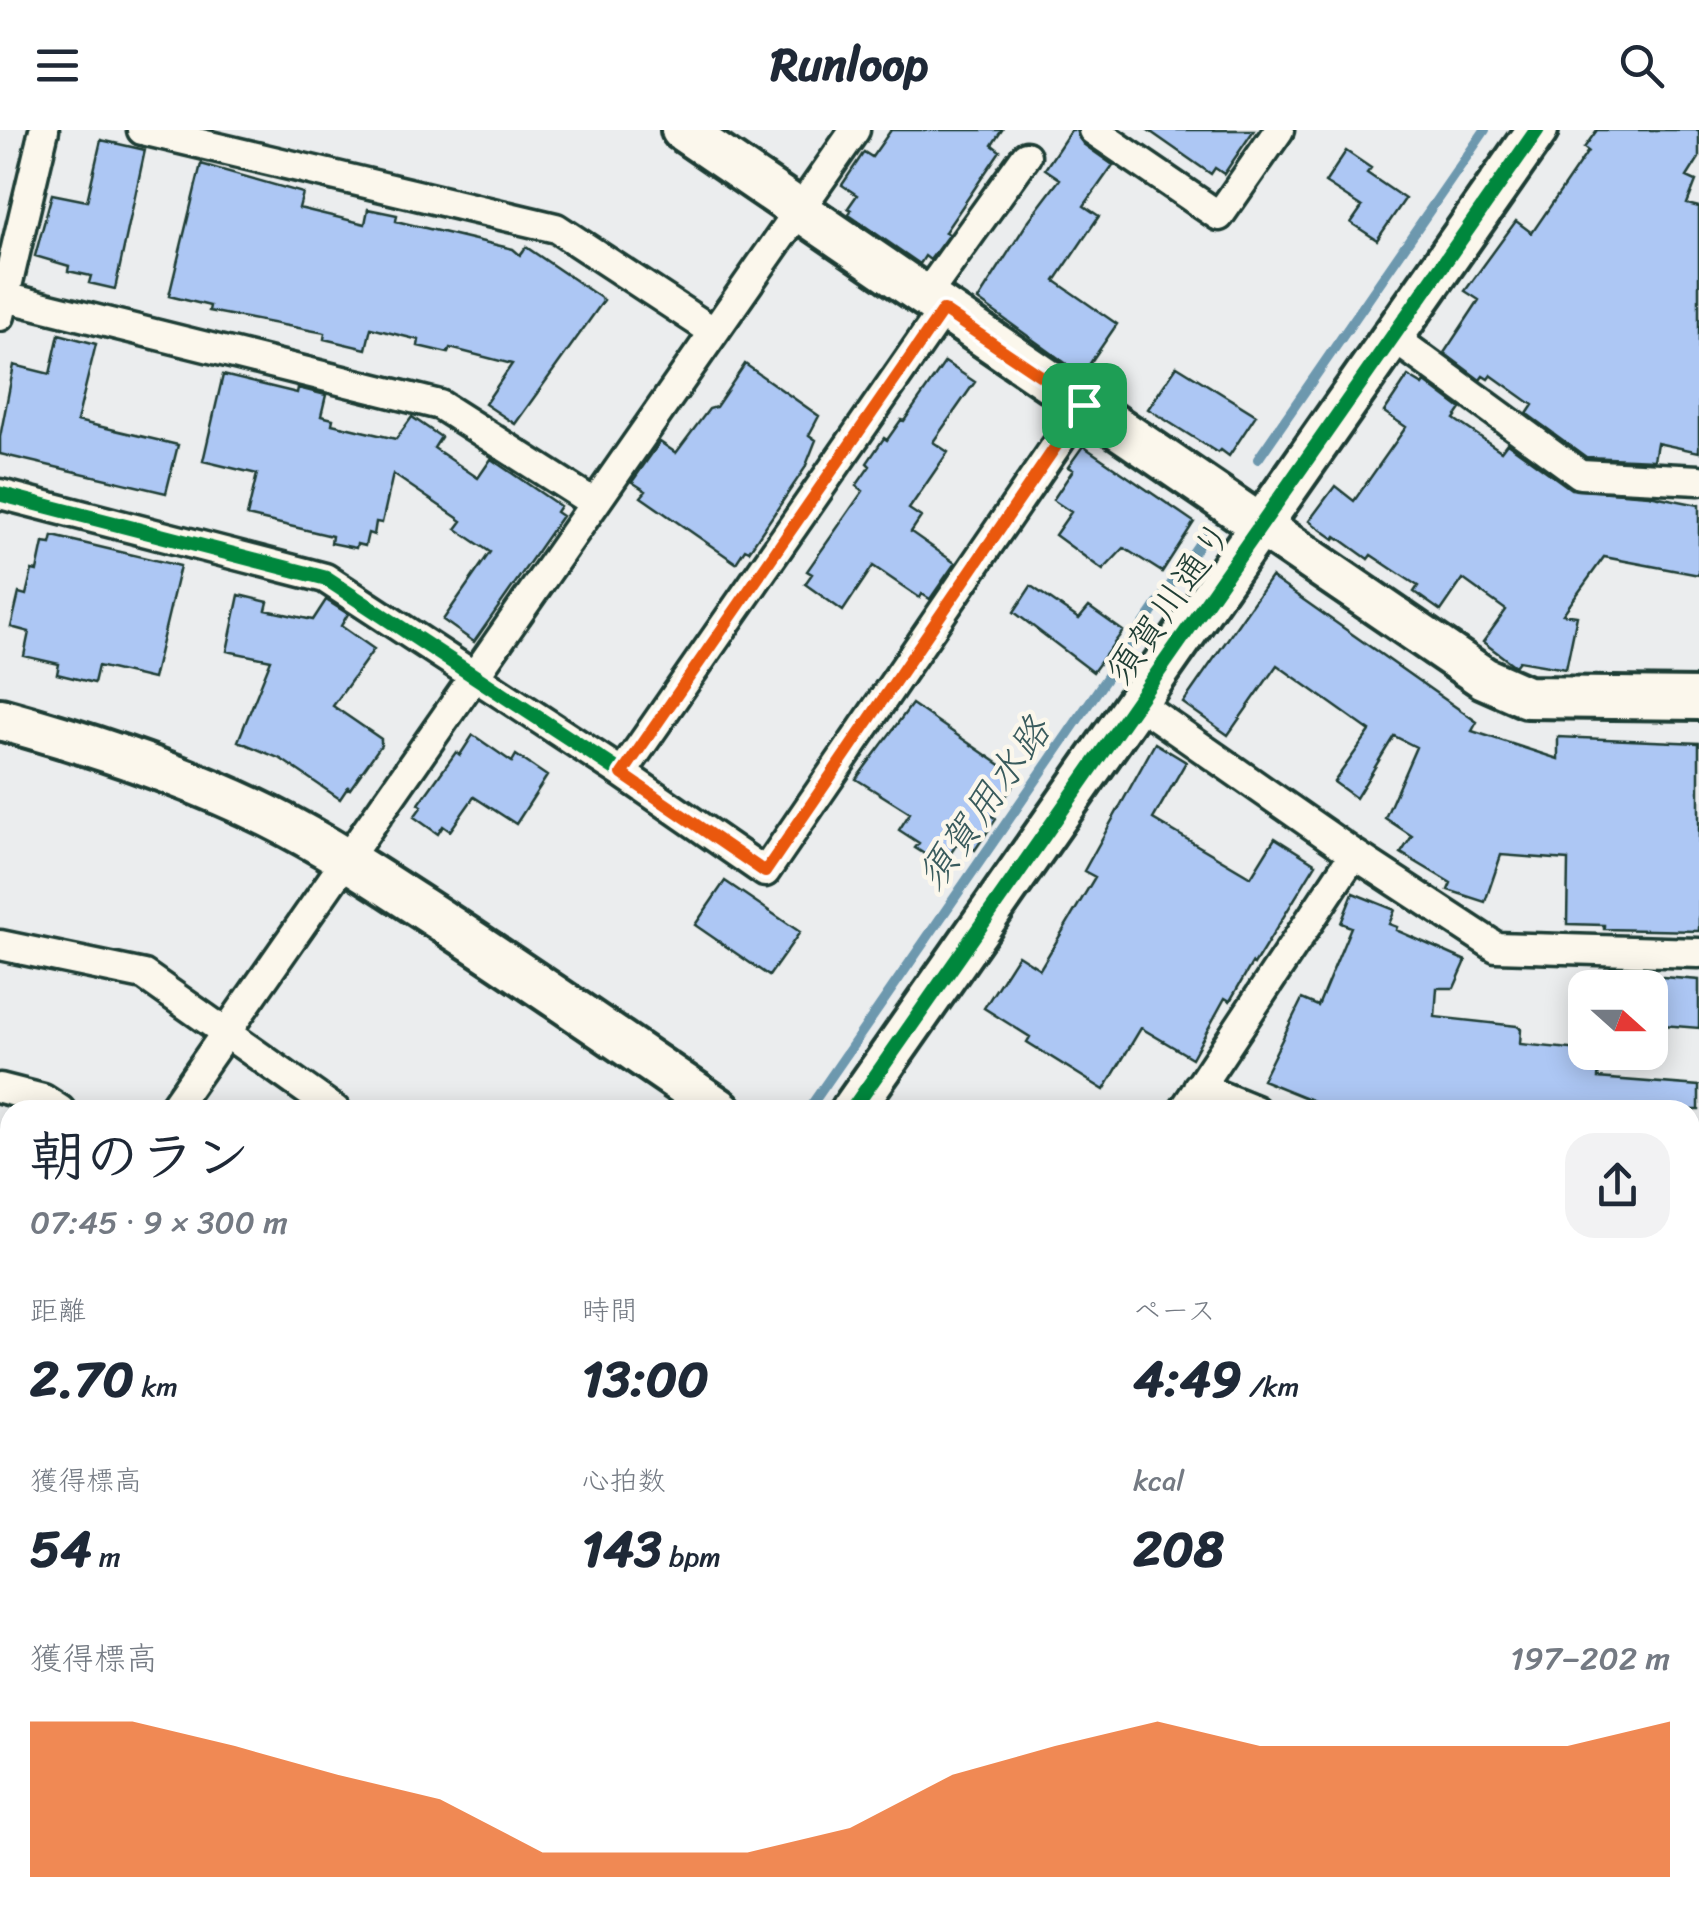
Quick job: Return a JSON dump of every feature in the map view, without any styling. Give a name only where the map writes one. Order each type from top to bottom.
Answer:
[{"type":"street","points":[[44,130],[2,307],[440,406],[594,503]]},
{"type":"street","points":[[142,130],[556,228],[714,332]]},
{"type":"street","points":[[682,130],[1484,678],[1528,697],[1699,698]]},
{"type":"street","points":[[179,1100],[855,130]]},
{"type":"street","points":[[1093,130],[1219,216],[1279,130]]},
{"type":"street","name":"須賀川通り","points":[[859,1100],[1537,130]]},
{"type":"street","points":[[622,774],[934,304],[1026,156]]},
{"type":"street","points":[[1394,338],[1580,474],[1699,480]]},
{"type":"street","points":[[0,494],[324,578],[765,872],[1084,405]]},
{"type":"street","points":[[1139,704],[1354,854],[1496,947],[1699,953]]},
{"type":"street","points":[[0,719],[62,736],[269,816],[345,858],[706,1100]]},
{"type":"street","points":[[1191,1098],[1354,854]]},
{"type":"street","points":[[0,945],[144,975],[321,1100]]},
{"type":"street","points":[[0,1088],[46,1100]]},
{"type":"building","points":[[891,130],[1002,130],[992,145],[1000,151],[945,232],[949,234],[930,260],[925,256],[920,264],[849,215],[848,208],[857,195],[842,185],[864,152],[872,157]]},
{"type":"building","points":[[1071,130],[1076,130],[1083,144],[1113,165],[1084,206],[1099,216],[1055,281],[1117,324],[1082,375],[978,300],[1060,179],[1045,169]]},
{"type":"building","points":[[1148,130],[1254,130],[1224,174],[1215,168],[1211,174]]},
{"type":"building","points":[[1597,130],[1699,130],[1699,158],[1687,177],[1696,181],[1687,204],[1699,207],[1699,452],[1657,443],[1654,460],[1586,457],[1527,414],[1533,405],[1491,375],[1480,380],[1444,353],[1479,300],[1465,291],[1516,221],[1532,233],[1588,151],[1584,148]]},
{"type":"building","points":[[101,140],[145,150],[115,289],[89,283],[91,276],[68,271],[69,266],[35,256],[52,194],[87,201]]},
{"type":"building","points":[[1346,151],[1371,168],[1367,173],[1405,199],[1377,240],[1351,223],[1362,207],[1325,183]]},
{"type":"building","points":[[201,164],[303,193],[299,208],[365,224],[368,209],[397,215],[396,221],[513,249],[520,255],[526,247],[604,300],[515,424],[485,404],[512,364],[450,348],[448,353],[418,346],[419,340],[371,328],[366,349],[324,339],[325,333],[209,311],[210,306],[169,296]]},
{"type":"building","points":[[59,334],[96,344],[77,421],[178,445],[166,493],[0,454],[14,365],[50,374]]},
{"type":"building","points":[[945,362],[975,382],[933,442],[948,452],[909,509],[921,517],[911,532],[955,563],[930,599],[922,594],[920,598],[873,566],[843,611],[805,584],[812,574],[807,571],[863,491],[856,486],[870,466],[867,463],[884,438],[887,440],[904,421]]},
{"type":"building","points":[[745,364],[819,416],[809,435],[816,440],[805,468],[749,551],[745,549],[736,563],[641,497],[646,491],[632,482],[660,442],[676,453],[709,409],[716,407]]},
{"type":"building","points":[[1177,366],[1256,415],[1229,456],[1148,409]]},
{"type":"building","points":[[223,375],[297,393],[298,388],[326,395],[321,416],[333,419],[332,424],[396,439],[412,417],[441,437],[434,448],[478,478],[491,459],[560,506],[556,512],[562,516],[474,642],[443,620],[490,552],[456,529],[462,521],[393,474],[382,523],[376,522],[374,535],[368,533],[365,546],[331,543],[332,536],[247,516],[257,474],[203,461]]},
{"type":"building","points":[[1408,376],[1423,385],[1425,382],[1461,409],[1454,419],[1501,451],[1507,443],[1571,489],[1649,495],[1699,505],[1699,575],[1604,557],[1563,614],[1577,616],[1566,669],[1519,661],[1515,666],[1483,642],[1506,610],[1463,579],[1441,611],[1414,592],[1418,586],[1309,521],[1335,486],[1354,501],[1406,427],[1384,412]]},
{"type":"building","points":[[1083,446],[1194,522],[1162,572],[1124,548],[1103,570],[1055,535],[1071,512],[1053,500]]},
{"type":"building","points":[[53,536],[180,566],[153,679],[98,666],[94,683],[57,674],[59,664],[24,656],[29,632],[11,627],[19,593],[26,595],[43,543],[51,544]]},
{"type":"building","points":[[1271,577],[1477,722],[1472,731],[1558,759],[1558,737],[1699,743],[1699,931],[1604,929],[1604,925],[1567,924],[1568,860],[1501,855],[1485,902],[1448,890],[1451,883],[1401,853],[1412,836],[1385,818],[1416,747],[1394,736],[1356,798],[1334,782],[1370,731],[1277,665],[1228,735],[1183,703]]},
{"type":"building","points":[[1031,586],[1079,619],[1089,607],[1123,631],[1093,672],[1014,612]]},
{"type":"building","points":[[239,595],[268,602],[266,610],[313,620],[326,600],[348,614],[341,626],[374,649],[333,706],[381,739],[381,745],[340,799],[281,759],[238,741],[271,660],[227,651]]},
{"type":"building","points":[[912,704],[1012,773],[1010,777],[1016,782],[975,850],[960,839],[945,862],[939,863],[915,848],[919,843],[899,830],[910,813],[856,779]]},
{"type":"building","points":[[473,735],[512,762],[516,755],[547,776],[516,824],[474,797],[450,831],[443,826],[438,834],[414,817],[456,752],[460,755]]},
{"type":"building","points":[[1155,743],[1186,762],[1153,819],[1251,877],[1275,838],[1316,864],[1230,1001],[1225,998],[1192,1058],[1141,1028],[1104,1090],[1027,1042],[1030,1037],[984,1008],[1018,955],[1040,969],[1095,877],[1084,871]]},
{"type":"building","points":[[725,881],[800,932],[769,976],[695,925]]},
{"type":"building","points":[[1353,893],[1395,910],[1389,924],[1396,930],[1466,961],[1454,988],[1437,988],[1435,1017],[1517,1026],[1521,1029],[1520,1044],[1568,1049],[1568,1070],[1599,1070],[1598,1078],[1699,1086],[1699,1100],[1311,1100],[1262,1080],[1302,999],[1318,1006],[1351,927],[1341,923]]},
{"type":"building","points":[[1668,977],[1699,980],[1699,1028],[1668,1025]]},
{"type":"waterway","name":"須賀用水路","points":[[1258,459],[1485,130]]},
{"type":"waterway","name":"須賀用水路","points":[[815,1100],[1208,531]]},
{"type":"cycle path","points":[[859,1100],[1537,130]]},
{"type":"cycle path","points":[[0,494],[325,578],[765,872],[1084,405]]},
{"type":"route","points":[[943,310],[1084,405],[765,872],[622,774],[943,310]]}]
